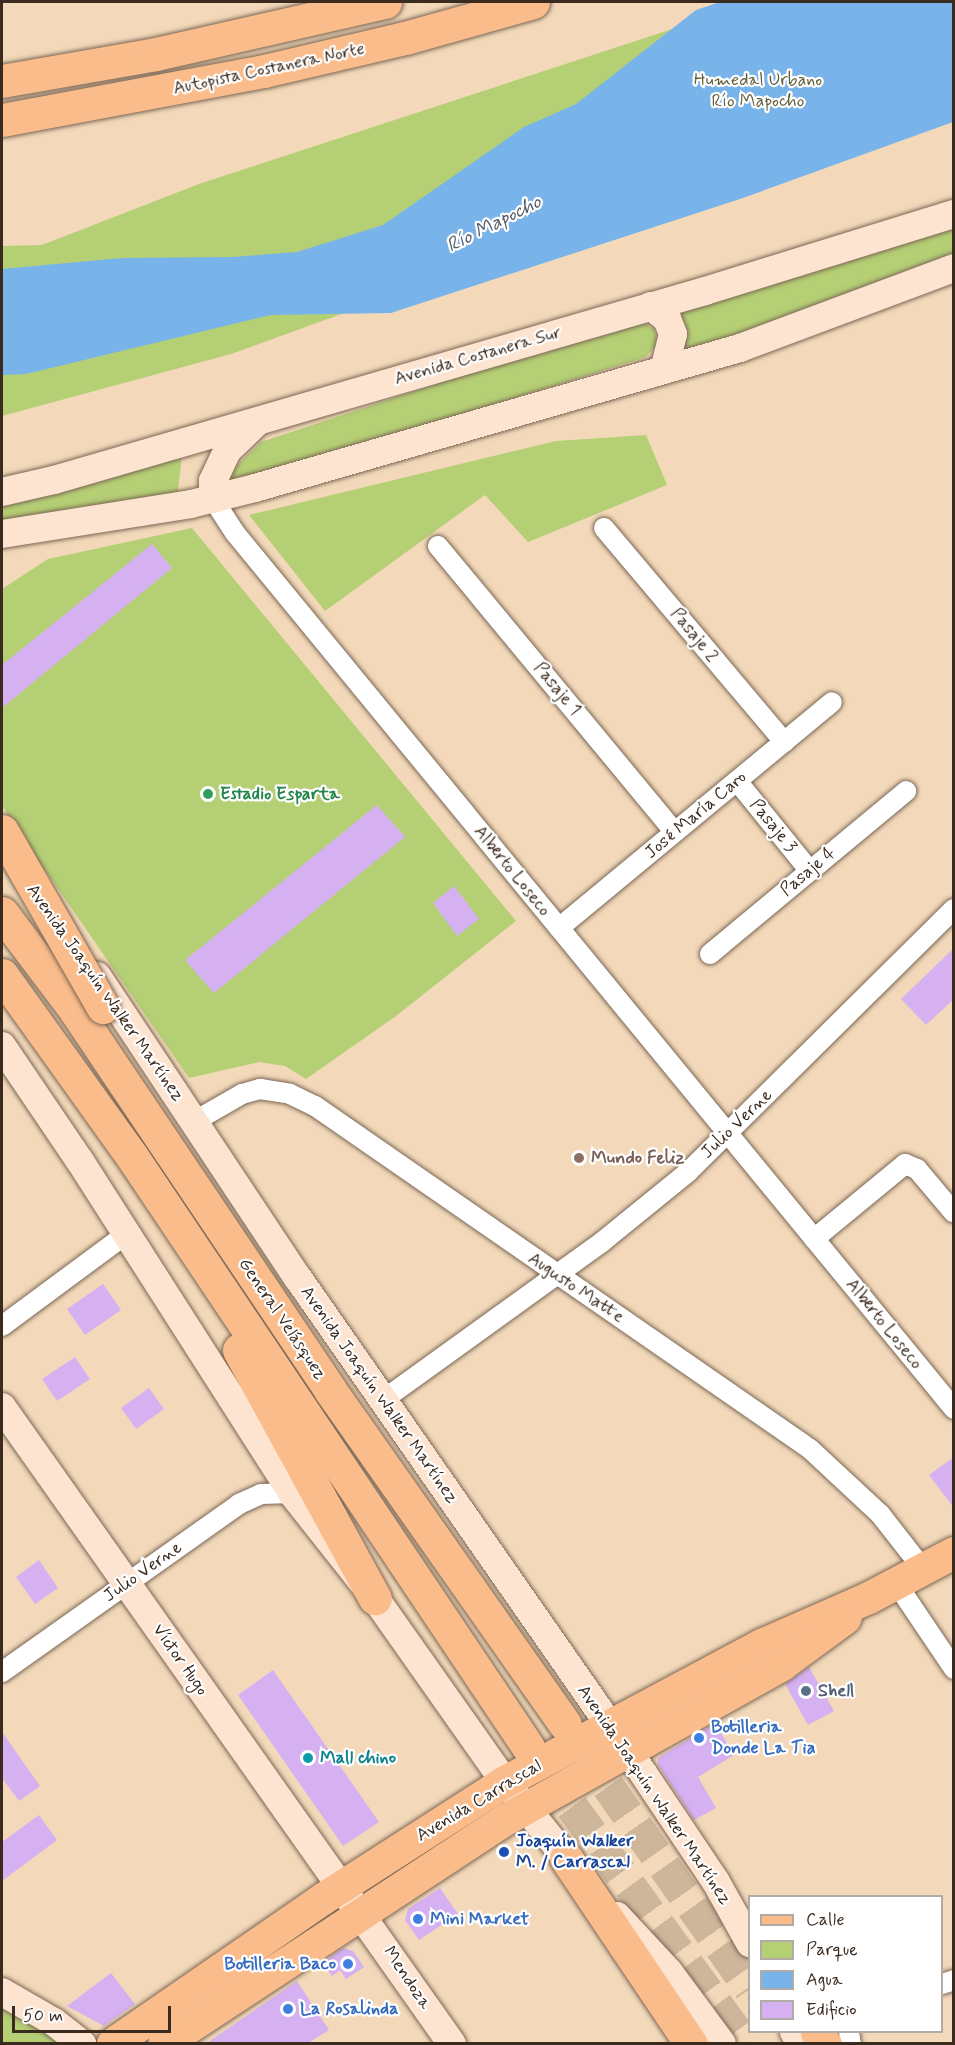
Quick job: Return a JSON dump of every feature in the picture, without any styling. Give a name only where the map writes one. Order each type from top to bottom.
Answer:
[{"type":"highway","points":[[2,81],[156,54],[385,2]]},
{"type":"highway","name":"Autopista Costanera Norte","points":[[2,120],[264,71],[405,38],[533,2]]},
{"type":"highway","points":[[2,831],[103,1007],[205,1205]]},
{"type":"highway","name":"General Velásquez","points":[[6,919],[75,1010],[205,1205],[565,1724]]},
{"type":"highway","name":"General Velásquez","points":[[2,975],[130,1155],[528,1747]]},
{"type":"highway","points":[[130,1155],[375,1598]]},
{"type":"highway","points":[[566,1858],[691,2043]]},
{"type":"main road","name":"Avenida Costanera Sur","points":[[2,492],[260,420],[651,306],[954,214]]},
{"type":"main road","points":[[2,534],[213,499],[664,370],[791,330],[954,268]]},
{"type":"main road","points":[[651,306],[667,319],[673,334],[664,370]]},
{"type":"main road","points":[[213,499],[213,481],[228,451],[260,420]]},
{"type":"main road","name":"Avenida Joaquín Walker Martínez","points":[[2,850],[76,945],[383,1400],[716,1882],[748,1939]]},
{"type":"main road","points":[[2,1046],[292,1493],[375,1598],[505,1782],[566,1858],[669,1972],[722,2043]]},
{"type":"main road","name":"Víctor Hugo","points":[[2,1407],[341,1888],[362,1912]]},
{"type":"main road","name":"Avenida Carrascal","points":[[113,2043],[341,1888],[505,1782],[762,1645],[869,1598],[954,1553]]},
{"type":"main road","name":"Avenida Carrascal","points":[[164,2043],[362,1912],[526,1808],[782,1665],[869,1598]]},
{"type":"main road","points":[[716,1882],[748,1929]]},
{"type":"main road","name":"Mendoza","points":[[362,1912],[452,2043]]},
{"type":"main road","points":[[2,1992],[54,2022],[82,2043]]},
{"type":"street","name":"Alberto Loseco","points":[[213,499],[235,533],[954,1409]]},
{"type":"street","name":"Pasaje 2","points":[[604,528],[784,742]]},
{"type":"street","name":"Pasaje 1","points":[[438,546],[675,832]]},
{"type":"street","name":"José María Caro","points":[[559,928],[832,702]]},
{"type":"street","name":"Pasaje 3","points":[[737,781],[810,871]]},
{"type":"street","name":"Pasaje 4","points":[[710,954],[906,791]]},
{"type":"street","name":"Julio Verne","points":[[383,1400],[646,1207],[728,1134],[954,909]]},
{"type":"street","name":"Augusto Matte","points":[[195,1121],[242,1094],[260,1089],[296,1097],[810,1449],[880,1514],[954,1669]]},
{"type":"street","points":[[814,1239],[905,1164],[917,1169],[954,1213]]},
{"type":"street","points":[[2,1326],[125,1235]]},
{"type":"street","name":"Julio Verne","points":[[2,1672],[249,1498],[271,1492],[292,1493]]},
{"type":"green space","name":"Humedal Urbano Río Mapocho","points":[[755,2],[953,2],[435,280],[231,354],[2,416],[2,246],[42,245],[199,184]]},
{"type":"green space","points":[[953,227],[953,261],[687,355],[672,312]]},
{"type":"green space","points":[[636,318],[654,329],[658,343],[646,357],[329,456],[229,482],[236,466],[261,442]]},
{"type":"green space","points":[[646,435],[667,485],[528,542],[485,495],[325,611],[249,515],[556,441]]},
{"type":"green space","points":[[182,455],[177,500],[2,524],[2,507]]},
{"type":"green space","name":"Estadio Esparta","points":[[192,528],[516,921],[396,1016],[306,1079],[285,1066],[259,1062],[189,1078],[45,870],[40,875],[2,805],[2,589],[48,559]]},
{"type":"green space","points":[[2,2003],[64,2044],[2,2044]]},
{"type":"water","name":"Humedal Urbano Río Mapocho","points":[[720,2],[953,2],[953,122],[743,198],[391,313],[271,315],[26,374],[2,375],[2,269],[122,258],[233,257],[297,252],[383,225],[524,127],[576,104],[696,10]]},
{"type":"building","points":[[152,544],[172,568],[2,708],[2,665]]},
{"type":"building","points":[[377,805],[405,837],[214,993],[185,960]]},
{"type":"building","points":[[454,886],[479,919],[457,936],[433,903]]},
{"type":"building","points":[[954,948],[954,999],[926,1025],[901,999]]},
{"type":"building","points":[[103,1284],[121,1310],[85,1335],[67,1309]]},
{"type":"building","points":[[75,1357],[90,1379],[57,1401],[42,1379]]},
{"type":"building","points":[[149,1388],[164,1409],[136,1429],[121,1408]]},
{"type":"building","points":[[954,1457],[954,1508],[929,1475]]},
{"type":"building","points":[[39,1560],[58,1588],[35,1604],[16,1577]]},
{"type":"building","name":"Shell","points":[[809,1667],[834,1711],[808,1725],[785,1684]]},
{"type":"building","name":"Mall chino","points":[[273,1670],[379,1822],[343,1846],[238,1695]]},
{"type":"building","points":[[715,1723],[734,1755],[698,1777],[716,1808],[694,1820],[658,1765],[658,1758]]},
{"type":"building","points":[[2,1732],[40,1786],[19,1801],[2,1778]]},
{"type":"building","points":[[39,1815],[57,1840],[2,1881],[2,1842]]},
{"type":"building","points":[[440,1888],[458,1914],[419,1940],[405,1920],[408,1909]]},
{"type":"building","points":[[343,1948],[353,1951],[364,1967],[346,1979],[340,1970],[332,1976],[322,1963]]},
{"type":"building","points":[[111,1973],[135,2004],[104,2026],[67,2006]]},
{"type":"building","points":[[297,1981],[329,2030],[308,2043],[207,2043]]},
{"type":"tunnel","points":[[580,1746],[748,1985]]},
{"type":"tunnel","points":[[543,1767],[746,2044]]},
{"type":"place","name":"Estadio Esparta","points":[[208,794]]},
{"type":"place","name":"Mundo Feliz","points":[[579,1158]]},
{"type":"place","name":"Shell","points":[[806,1691]]},
{"type":"place","name":"Botilleria Donde La Tia","points":[[699,1738]]},
{"type":"place","name":"Mall chino","points":[[308,1758]]},
{"type":"place","name":"Joaquín Walker M. / Carrascal","points":[[504,1852]]},
{"type":"place","name":"Mini Market","points":[[418,1919]]},
{"type":"place","name":"Botilleria Baco","points":[[348,1964]]},
{"type":"place","name":"La Rosalinda","points":[[288,2009]]},
{"type":"water label","name":"Río Mapocho","points":[[494,224]]}]
